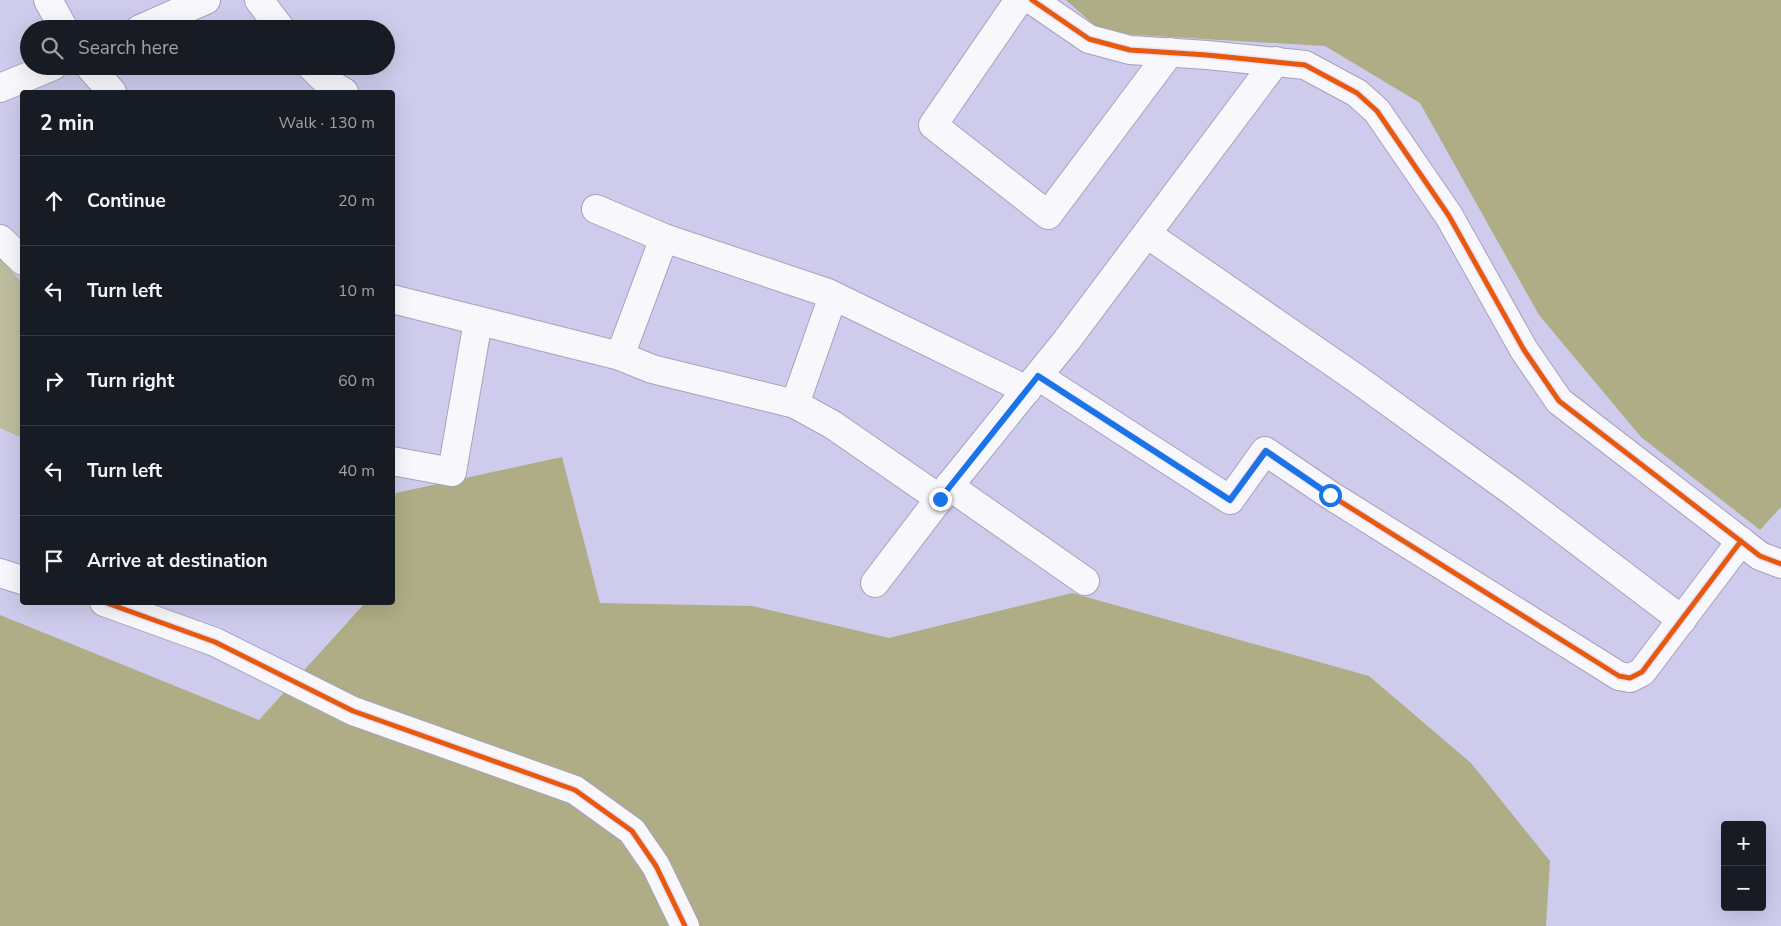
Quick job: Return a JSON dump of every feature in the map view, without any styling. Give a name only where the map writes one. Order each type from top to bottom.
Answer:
[{"type":"street","points":[[48,0],[59,20]]},
{"type":"street","points":[[160,20],[206,0]]},
{"type":"street","points":[[259,0],[274,20]]},
{"type":"street","points":[[1019,0],[933,125],[1048,215],[1170,52]]},
{"type":"street","points":[[1032,0],[1089,39],[1130,50],[1276,61],[1305,65],[1330,76],[1357,93],[1377,111],[1449,216],[1524,350],[1559,401],[1760,556],[1781,564]]},
{"type":"street","points":[[875,583],[1148,234],[1276,61]]},
{"type":"street","points":[[0,88],[31,75]]},
{"type":"street","points":[[97,75],[110,90]]},
{"type":"street","points":[[320,75],[327,82],[341,90]]},
{"type":"street","points":[[596,209],[664,238],[833,296],[1032,383],[1230,500],[1266,451],[1330,495],[1619,676],[1630,678],[1642,672],[1741,541]]},
{"type":"street","points":[[1148,234],[1429,430],[1682,620]]},
{"type":"street","points":[[620,356],[664,238]]},
{"type":"street","points":[[0,239],[20,258]]},
{"type":"street","points":[[795,404],[833,296]]},
{"type":"street","points":[[395,300],[620,356],[652,369],[795,404],[945,492],[1085,581]]},
{"type":"street","points":[[395,462],[452,472],[478,321]]},
{"type":"street","points":[[0,573],[20,579]]},
{"type":"street","points":[[112,605],[215,642],[353,712],[575,790],[632,831],[656,866],[684,926]]},
{"type":"green space","points":[[0,258],[20,281],[20,437],[0,428]]},
{"type":"shaded area","points":[[1066,0],[1781,0],[1781,507],[1760,530],[1641,437],[1539,315],[1420,103],[1325,46],[1103,33]]},
{"type":"shaded area","points":[[562,457],[600,603],[752,606],[889,638],[1072,593],[1369,676],[1471,763],[1550,861],[1546,926],[0,926],[0,615],[259,720],[363,605],[395,605],[396,493]]},
{"type":"cycle path","points":[[1032,0],[1089,39],[1130,50],[1207,55],[1305,65],[1357,93],[1377,111],[1449,216],[1524,350],[1559,401],[1760,556],[1781,564]]},
{"type":"cycle path","points":[[1038,376],[1230,500],[1265,451],[1330,495],[1619,676],[1630,678],[1642,672],[1741,541]]},
{"type":"cycle path","points":[[112,605],[215,642],[353,711],[575,790],[632,831],[656,866],[685,926]]},
{"type":"route","points":[[940,499],[1038,376],[1230,500],[1266,451],[1330,495]]}]
